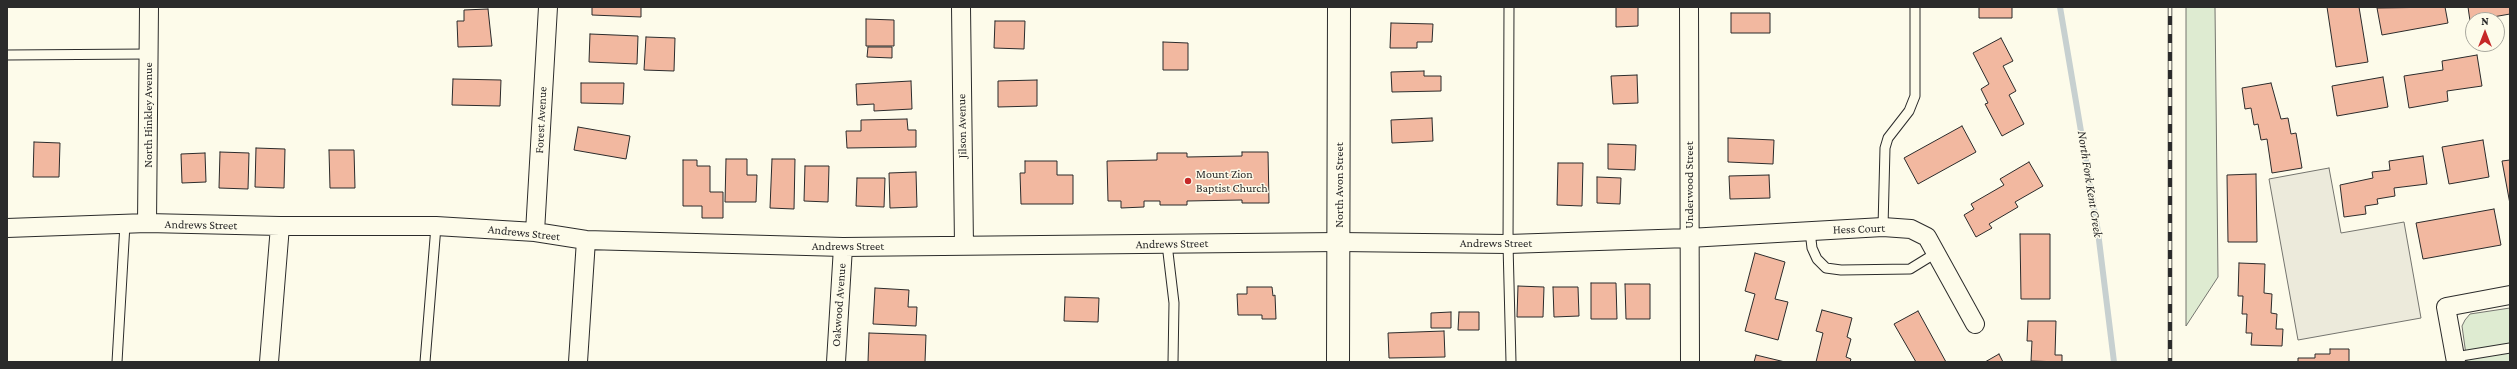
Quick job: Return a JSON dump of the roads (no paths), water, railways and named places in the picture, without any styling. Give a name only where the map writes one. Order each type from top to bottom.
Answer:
[{"type":"street","name":"North Hinkley Avenue","points":[[147,224],[149,7]]},
{"type":"street","name":"Forest Avenue","points":[[535,232],[548,7]]},
{"type":"street","name":"Jilson Avenue","points":[[961,7],[964,246]]},
{"type":"street","name":"North Avon Street","points":[[1338,362],[1339,7]]},
{"type":"street","name":"Underwood Street","points":[[1689,7],[1690,362]]},
{"type":"street","name":"Andrews Street","points":[[7,228],[125,224],[436,226],[535,232],[586,240],[843,247],[1339,242],[1508,244],[1690,238]]},
{"type":"street","points":[[270,362],[280,226]]},
{"type":"street","name":"Hess Court","points":[[1690,238],[1883,227],[1911,229],[1927,237],[1975,324]]},
{"type":"street","points":[[578,362],[586,240]]},
{"type":"street","name":"Oakwood Avenue","points":[[836,362],[843,247]]},
{"type":"street","points":[[2456,359],[2446,306],[2510,295]]},
{"type":"lane","points":[[1509,7],[1508,244],[1511,362]]},
{"type":"lane","points":[[1883,227],[1885,148],[1888,138],[1909,111],[1915,96],[1915,7]]},
{"type":"lane","points":[[7,55],[149,54]]},
{"type":"lane","points":[[117,362],[125,224]]},
{"type":"lane","points":[[425,362],[436,226]]},
{"type":"lane","points":[[1810,231],[1812,248],[1817,259],[1826,268],[1841,270],[1910,269],[1936,253]]},
{"type":"lane","points":[[1168,244],[1174,303],[1174,362]]},
{"type":"lane","points":[[2456,359],[2510,348]]},
{"type":"waterway","name":"North Fork Kent Creek","points":[[2060,7],[2098,232],[2114,362]]},
{"type":"railway","points":[[2170,7],[2170,362]]},
{"type":"place","name":"Mount Zion Baptist Church","points":[[1188,181]]}]
